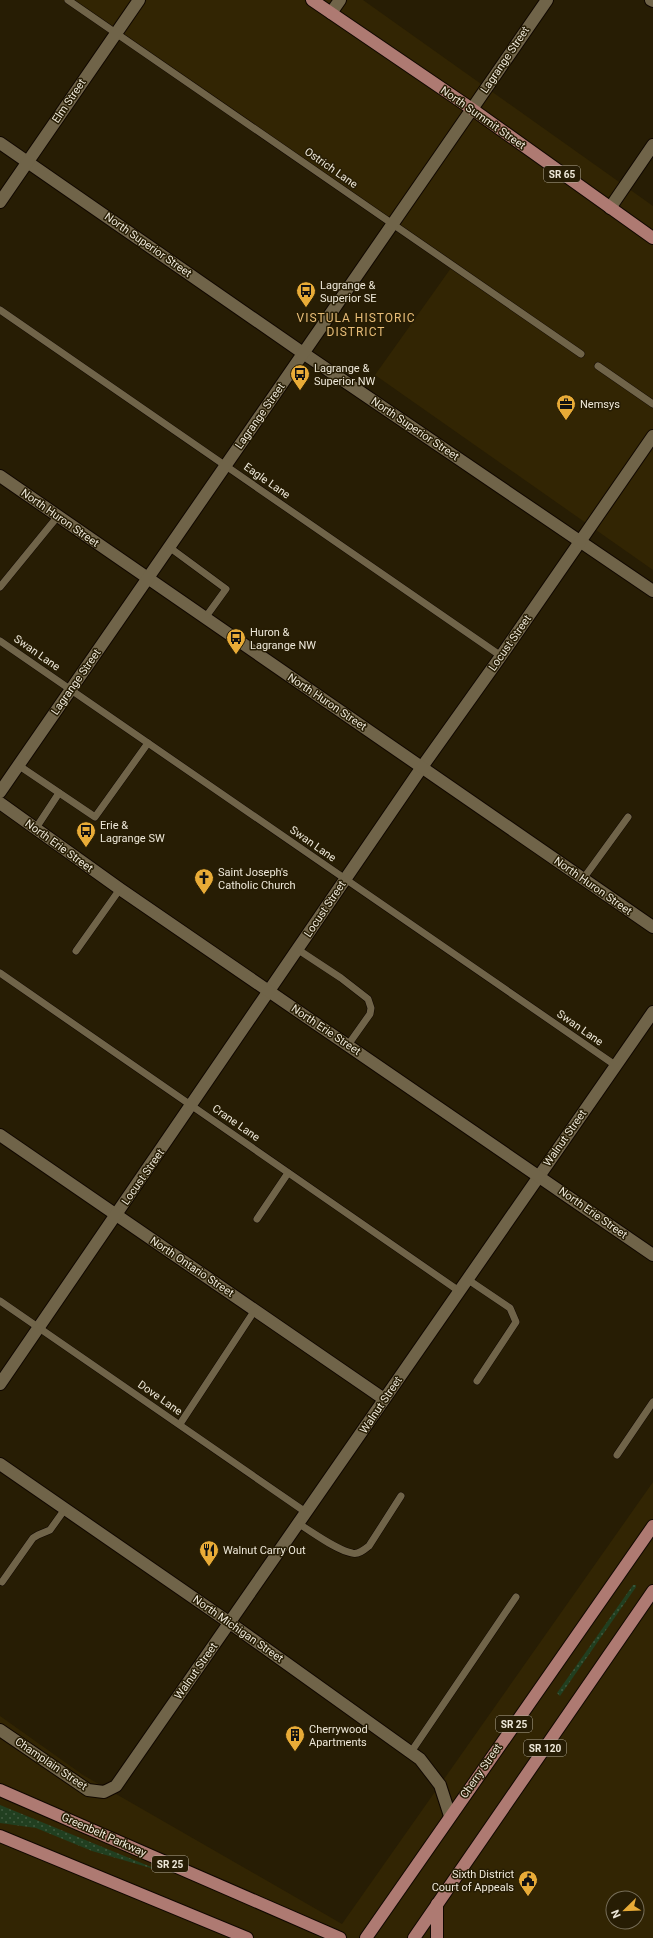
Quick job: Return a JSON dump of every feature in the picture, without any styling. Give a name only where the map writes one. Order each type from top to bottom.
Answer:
[{"type":"main road","name":"North Summit Street","points":[[312,0],[472,109],[653,238]]},
{"type":"main road","name":"Cherry Street","points":[[366,1938],[653,1526]]},
{"type":"main road","name":"SR 120","points":[[414,1938],[653,1591]]},
{"type":"main road","name":"Greenbelt Parkway","points":[[0,1790],[340,1938]]},
{"type":"main road","points":[[0,1836],[247,1938]]},
{"type":"main road","points":[[437,1904],[437,1938]]},
{"type":"street","name":"Elm Street","points":[[0,202],[139,0]]},
{"type":"street","points":[[331,13],[340,0]]},
{"type":"street","name":"Lagrange Street","points":[[0,792],[547,0]]},
{"type":"street","name":"North Superior Street","points":[[0,142],[303,353],[653,591]]},
{"type":"street","points":[[610,208],[653,145]]},
{"type":"street","name":"Locust Street","points":[[0,1384],[192,1106],[268,990],[653,436]]},
{"type":"street","name":"North Huron Street","points":[[0,476],[653,927]]},
{"type":"street","name":"North Erie Street","points":[[0,803],[120,889],[653,1255]]},
{"type":"street","name":"Walnut Street","points":[[104,1792],[116,1786],[307,1513],[384,1399],[653,1012]]},
{"type":"street","name":"North Ontario Street","points":[[0,1135],[384,1399]]},
{"type":"street","name":"North Michigan Street","points":[[0,1464],[230,1623],[415,1755],[440,1785],[450,1816]]},
{"type":"street","name":"Champlain Street","points":[[0,1730],[88,1790],[104,1792]]},
{"type":"lane","name":"Ostrich Lane","points":[[68,0],[581,354]]},
{"type":"lane","name":"Eagle Lane","points":[[0,310],[501,656]]},
{"type":"lane","points":[[598,366],[653,404]]},
{"type":"lane","points":[[0,587],[58,516]]},
{"type":"lane","points":[[170,547],[226,589],[205,618]]},
{"type":"lane","name":"Swan Lane","points":[[0,641],[615,1066]]},
{"type":"lane","points":[[18,765],[95,817],[148,743]]},
{"type":"lane","points":[[36,828],[59,793]]},
{"type":"lane","points":[[583,879],[628,817]]},
{"type":"lane","points":[[76,951],[120,889]]},
{"type":"lane","points":[[297,949],[341,978],[368,1000],[371,1008],[370,1014],[348,1045]]},
{"type":"lane","name":"Crane Lane","points":[[0,973],[459,1291]]},
{"type":"lane","points":[[257,1219],[288,1173]]},
{"type":"lane","points":[[467,1279],[510,1308],[516,1322],[477,1381]]},
{"type":"lane","name":"Dove Lane","points":[[0,1301],[307,1513]]},
{"type":"lane","points":[[180,1424],[255,1310]]},
{"type":"lane","points":[[617,1455],[653,1402]]},
{"type":"lane","points":[[299,1524],[335,1546],[353,1554],[361,1552],[369,1546],[401,1496]]},
{"type":"lane","points":[[2,1582],[33,1538],[38,1534],[50,1530],[65,1509]]},
{"type":"lane","points":[[415,1755],[516,1597]]},
{"type":"shaded area","points":[[62,0],[363,0],[653,206],[653,570],[375,375],[451,268]]},
{"type":"shaded area","points":[[653,1482],[653,1938],[0,1938],[0,1716],[83,1775],[342,1924]]},
{"type":"green space","points":[[633,1585],[636,1585],[636,1587],[560,1696],[557,1693]]},
{"type":"green space","points":[[0,1805],[161,1871],[92,1851],[36,1828],[0,1823]]},
{"type":"place","name":"Lagrange & Superior SE","points":[[306,308]]},
{"type":"place","name":"Lagrange & Superior NW","points":[[300,391]]},
{"type":"place","name":"Nemsys","points":[[566,421]]},
{"type":"place","name":"Huron & Lagrange NW","points":[[236,655]]},
{"type":"place","name":"Erie & Lagrange SW","points":[[86,848]]},
{"type":"place","name":"Saint Joseph's Catholic Church","points":[[204,895]]},
{"type":"place","name":"Walnut Carry Out","points":[[209,1567]]},
{"type":"place","name":"Cherrywood Apartments","points":[[295,1752]]},
{"type":"place","name":"Sixth District Court of Appeals","points":[[528,1897]]},
{"type":"district","name":"VISTULA HISTORIC DISTRICT","points":[[356,325]]}]
